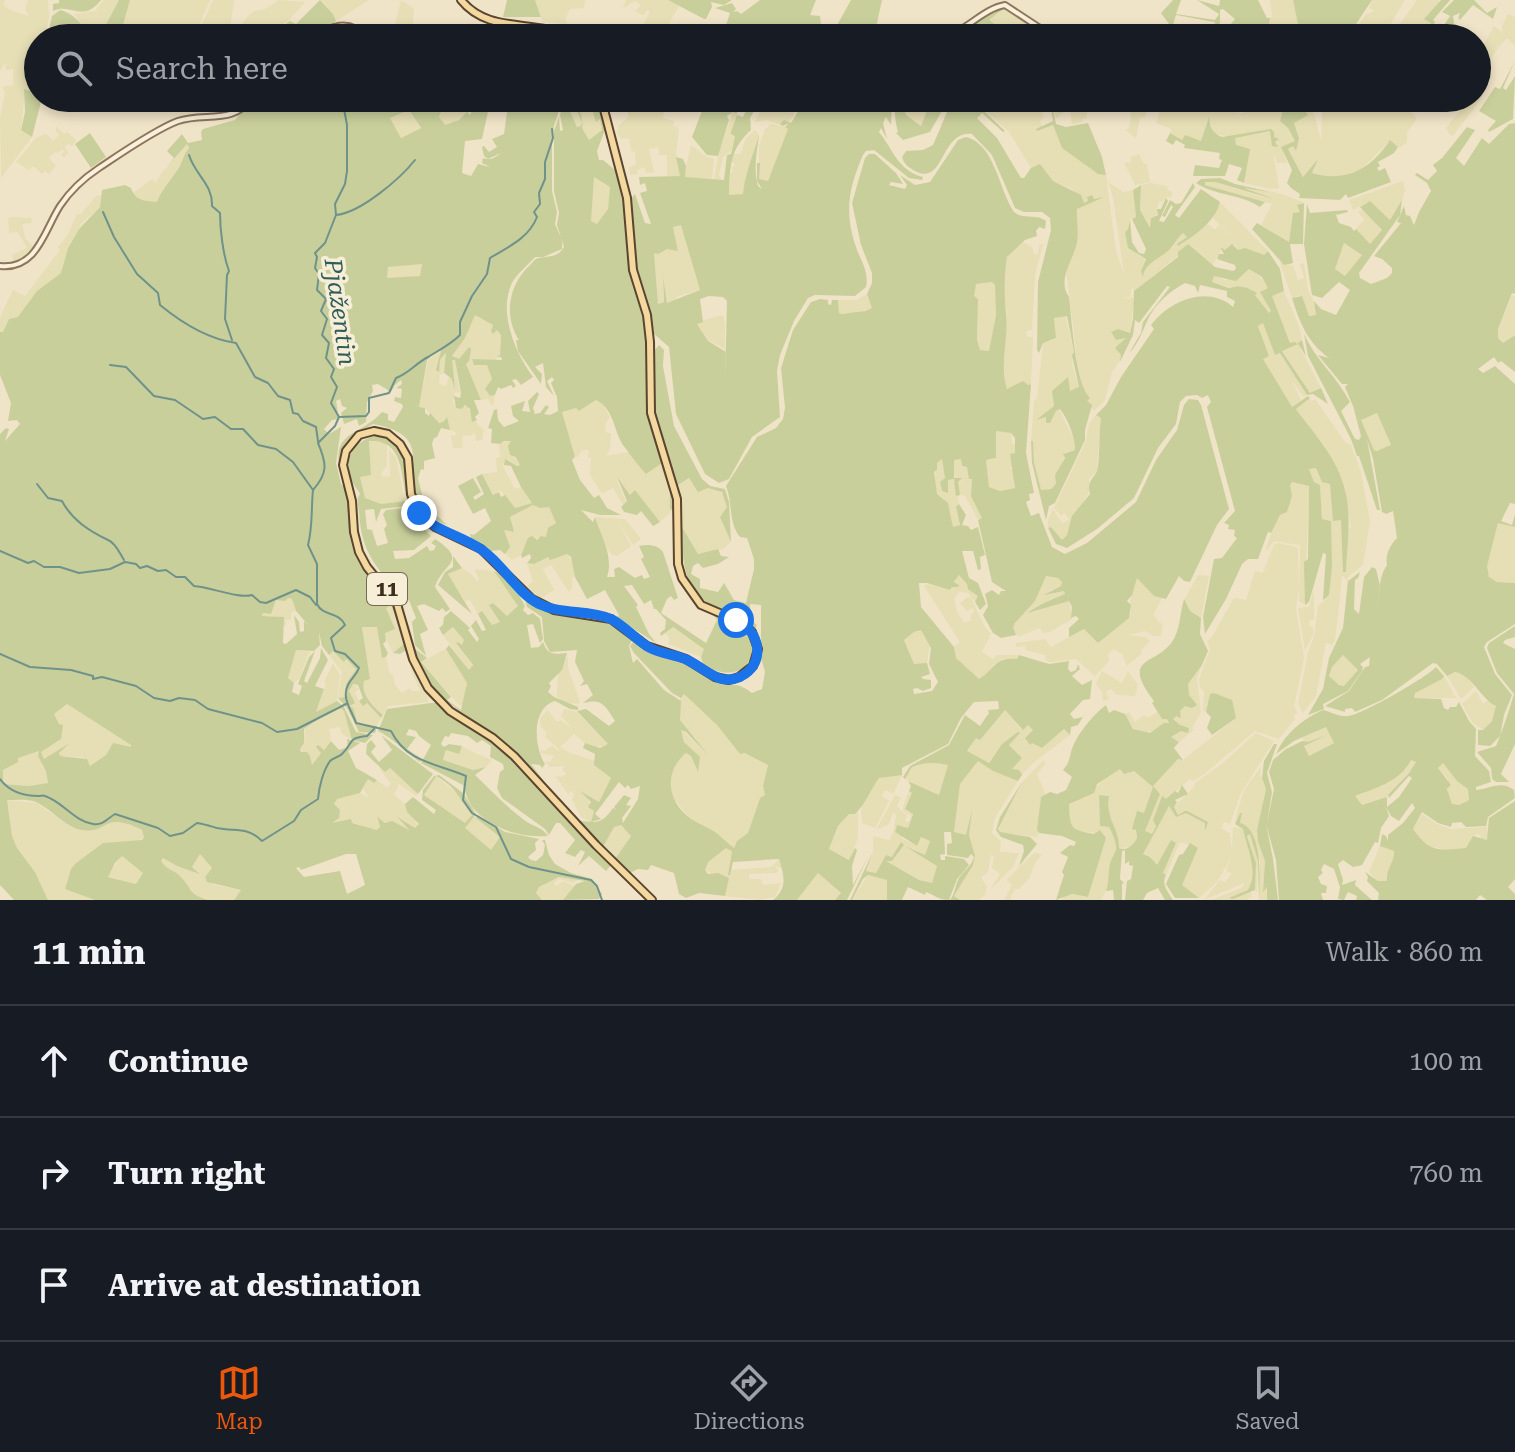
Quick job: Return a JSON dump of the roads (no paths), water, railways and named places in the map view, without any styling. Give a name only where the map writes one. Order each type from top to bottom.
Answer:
[{"type":"main road","points":[[461,0],[479,16],[511,24]]},
{"type":"main road","name":"11","points":[[605,112],[627,198],[633,270],[647,315],[651,413],[677,499],[678,564],[682,578],[701,605],[743,623],[752,632],[758,649],[753,666],[736,678],[715,677],[686,659],[647,646],[611,619],[554,610],[532,599],[481,549],[435,527],[419,513],[411,494],[408,458],[400,444],[388,434],[374,431],[359,435],[346,451],[343,465],[359,552],[397,604],[413,659],[428,688],[450,711],[493,738],[514,756],[652,900]]},
{"type":"street","points":[[970,24],[1005,5],[1034,24]]},
{"type":"street","points":[[0,266],[15,266],[32,255],[63,201],[100,167],[175,122],[238,112]]},
{"type":"waterway","name":"Pjažentin","points":[[345,112],[345,184],[335,204],[336,215],[325,243],[315,253],[315,268],[319,274],[317,290],[326,299],[321,311],[327,319],[322,335],[329,343],[326,358],[334,369],[331,377],[337,387],[331,403],[339,417],[335,426],[318,443],[324,468],[313,490],[308,545],[317,564],[317,604],[345,625],[331,638],[335,651],[345,654],[359,668],[346,690],[348,704],[356,723],[391,731],[405,750],[414,756],[466,776],[463,800],[472,813],[496,827],[511,859],[529,867],[591,880],[602,900]]},
{"type":"waterway","points":[[339,417],[366,416],[369,398],[389,393],[396,378],[460,335],[460,322],[487,274],[490,258],[523,236],[537,217],[534,212],[540,204],[539,193],[545,179],[552,129]]},
{"type":"waterway","points":[[189,155],[207,185],[212,206],[220,213],[222,242],[229,271],[225,319],[232,340]]},
{"type":"waterway","points":[[336,215],[346,213],[379,194],[415,160]]},
{"type":"waterway","points":[[103,212],[137,274],[158,293],[160,305],[195,329],[236,343],[255,377],[268,383],[278,396],[290,400],[293,413],[316,427],[318,441]]},
{"type":"waterway","points":[[110,365],[126,367],[154,396],[175,400],[203,419],[215,417],[231,429],[243,429],[258,445],[276,449],[293,462],[313,490]]},
{"type":"waterway","points":[[37,484],[48,498],[62,501],[82,524],[113,544],[124,560]]},
{"type":"waterway","points":[[0,551],[28,563],[34,561],[44,567],[60,567],[79,573],[110,569],[125,562],[140,568],[147,566],[158,571],[166,570],[176,577],[185,577],[194,586],[252,595],[266,603],[296,590],[310,597],[316,605]]},
{"type":"waterway","points":[[0,654],[30,667],[71,670],[93,676],[93,679],[102,677],[136,686],[154,698],[195,700],[208,709],[262,723],[277,732],[297,729],[346,704]]},
{"type":"waterway","points":[[0,779],[17,792],[44,796],[93,824],[103,823],[115,814],[158,828],[170,836],[183,833],[197,823],[246,831],[262,841],[294,821],[301,810],[318,799],[330,761],[342,754],[353,739],[367,736],[374,729]]}]
